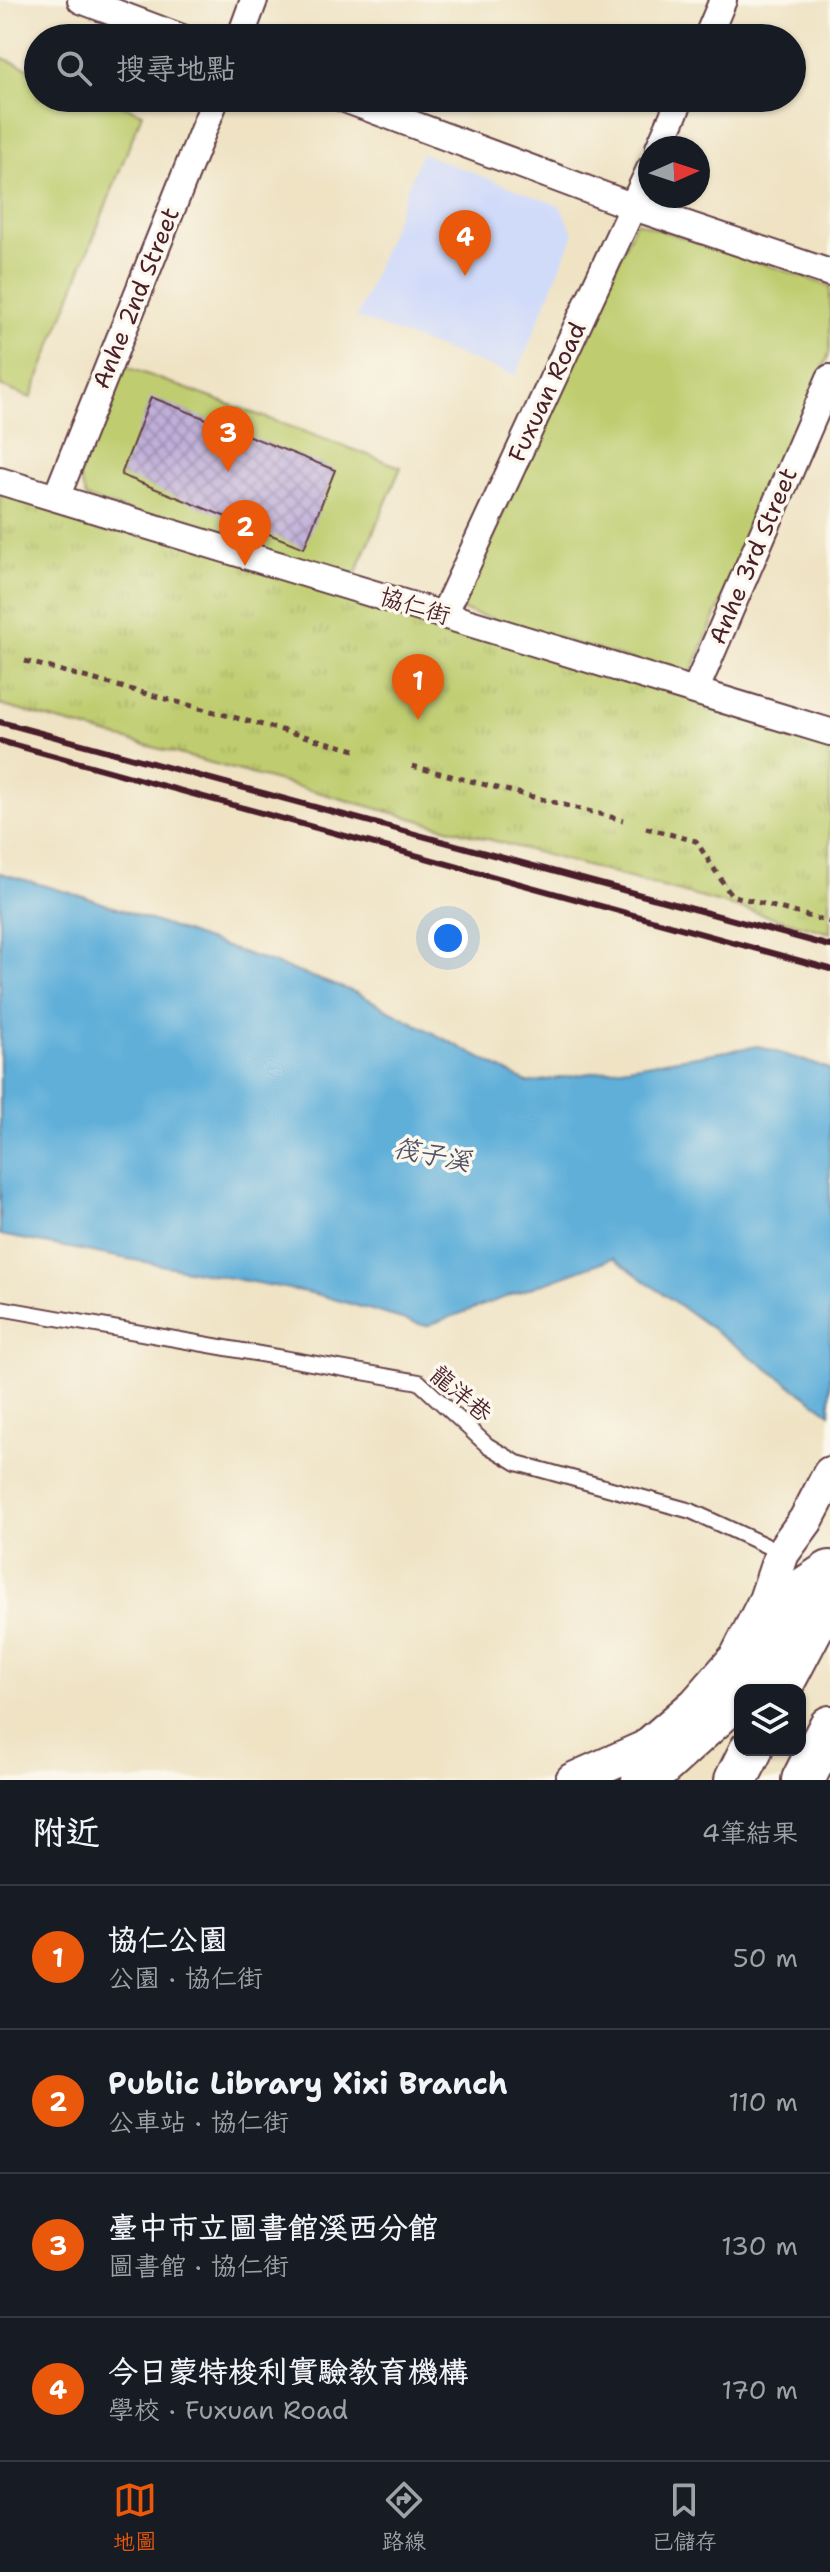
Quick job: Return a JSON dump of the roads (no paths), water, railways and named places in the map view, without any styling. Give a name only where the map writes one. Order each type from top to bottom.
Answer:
[{"type":"highway","points":[[644,1780],[730,1702],[803,1591],[830,1573]]},
{"type":"main road","points":[[782,1684],[830,1593]]},
{"type":"main road","points":[[803,1780],[830,1727]]},
{"type":"main road","points":[[736,1780],[748,1756]]},
{"type":"street","points":[[81,0],[145,24]]},
{"type":"street","points":[[245,24],[254,0]]},
{"type":"street","points":[[713,24],[723,0]]},
{"type":"street","name":"Anhe 2nd Street","points":[[56,498],[210,112]]},
{"type":"street","points":[[380,112],[634,207],[830,273]]},
{"type":"street","points":[[664,136],[675,112]]},
{"type":"street","name":"Fuxuan Road","points":[[444,614],[638,198]]},
{"type":"street","name":"Anhe 3rd Street","points":[[695,691],[830,378]]},
{"type":"street","name":"協仁街","points":[[0,481],[830,732]]},
{"type":"street","points":[[573,1780],[645,1748],[696,1704],[737,1657],[766,1600],[782,1553],[806,1520],[830,1474]]},
{"type":"lane","name":"龍洋巷","points":[[0,1308],[419,1382],[487,1445],[517,1463],[691,1511],[782,1553]]},
{"type":"water","name":"筏子溪","points":[[0,873],[91,899],[357,993],[528,1083],[758,1046],[830,1069],[830,1413],[613,1258],[426,1326],[316,1294],[0,1235]]},
{"type":"railway","points":[[0,722],[830,946]]},
{"type":"railway","points":[[0,741],[830,969]]},
{"type":"place","name":"今日蒙特梭利實驗教育機構","points":[[465,276]]},
{"type":"place","name":"臺中市立圖書館溪西分館","points":[[228,472]]},
{"type":"place","name":"Public Library Xixi Branch","points":[[245,566]]},
{"type":"place","name":"協仁公園","points":[[418,720]]}]
